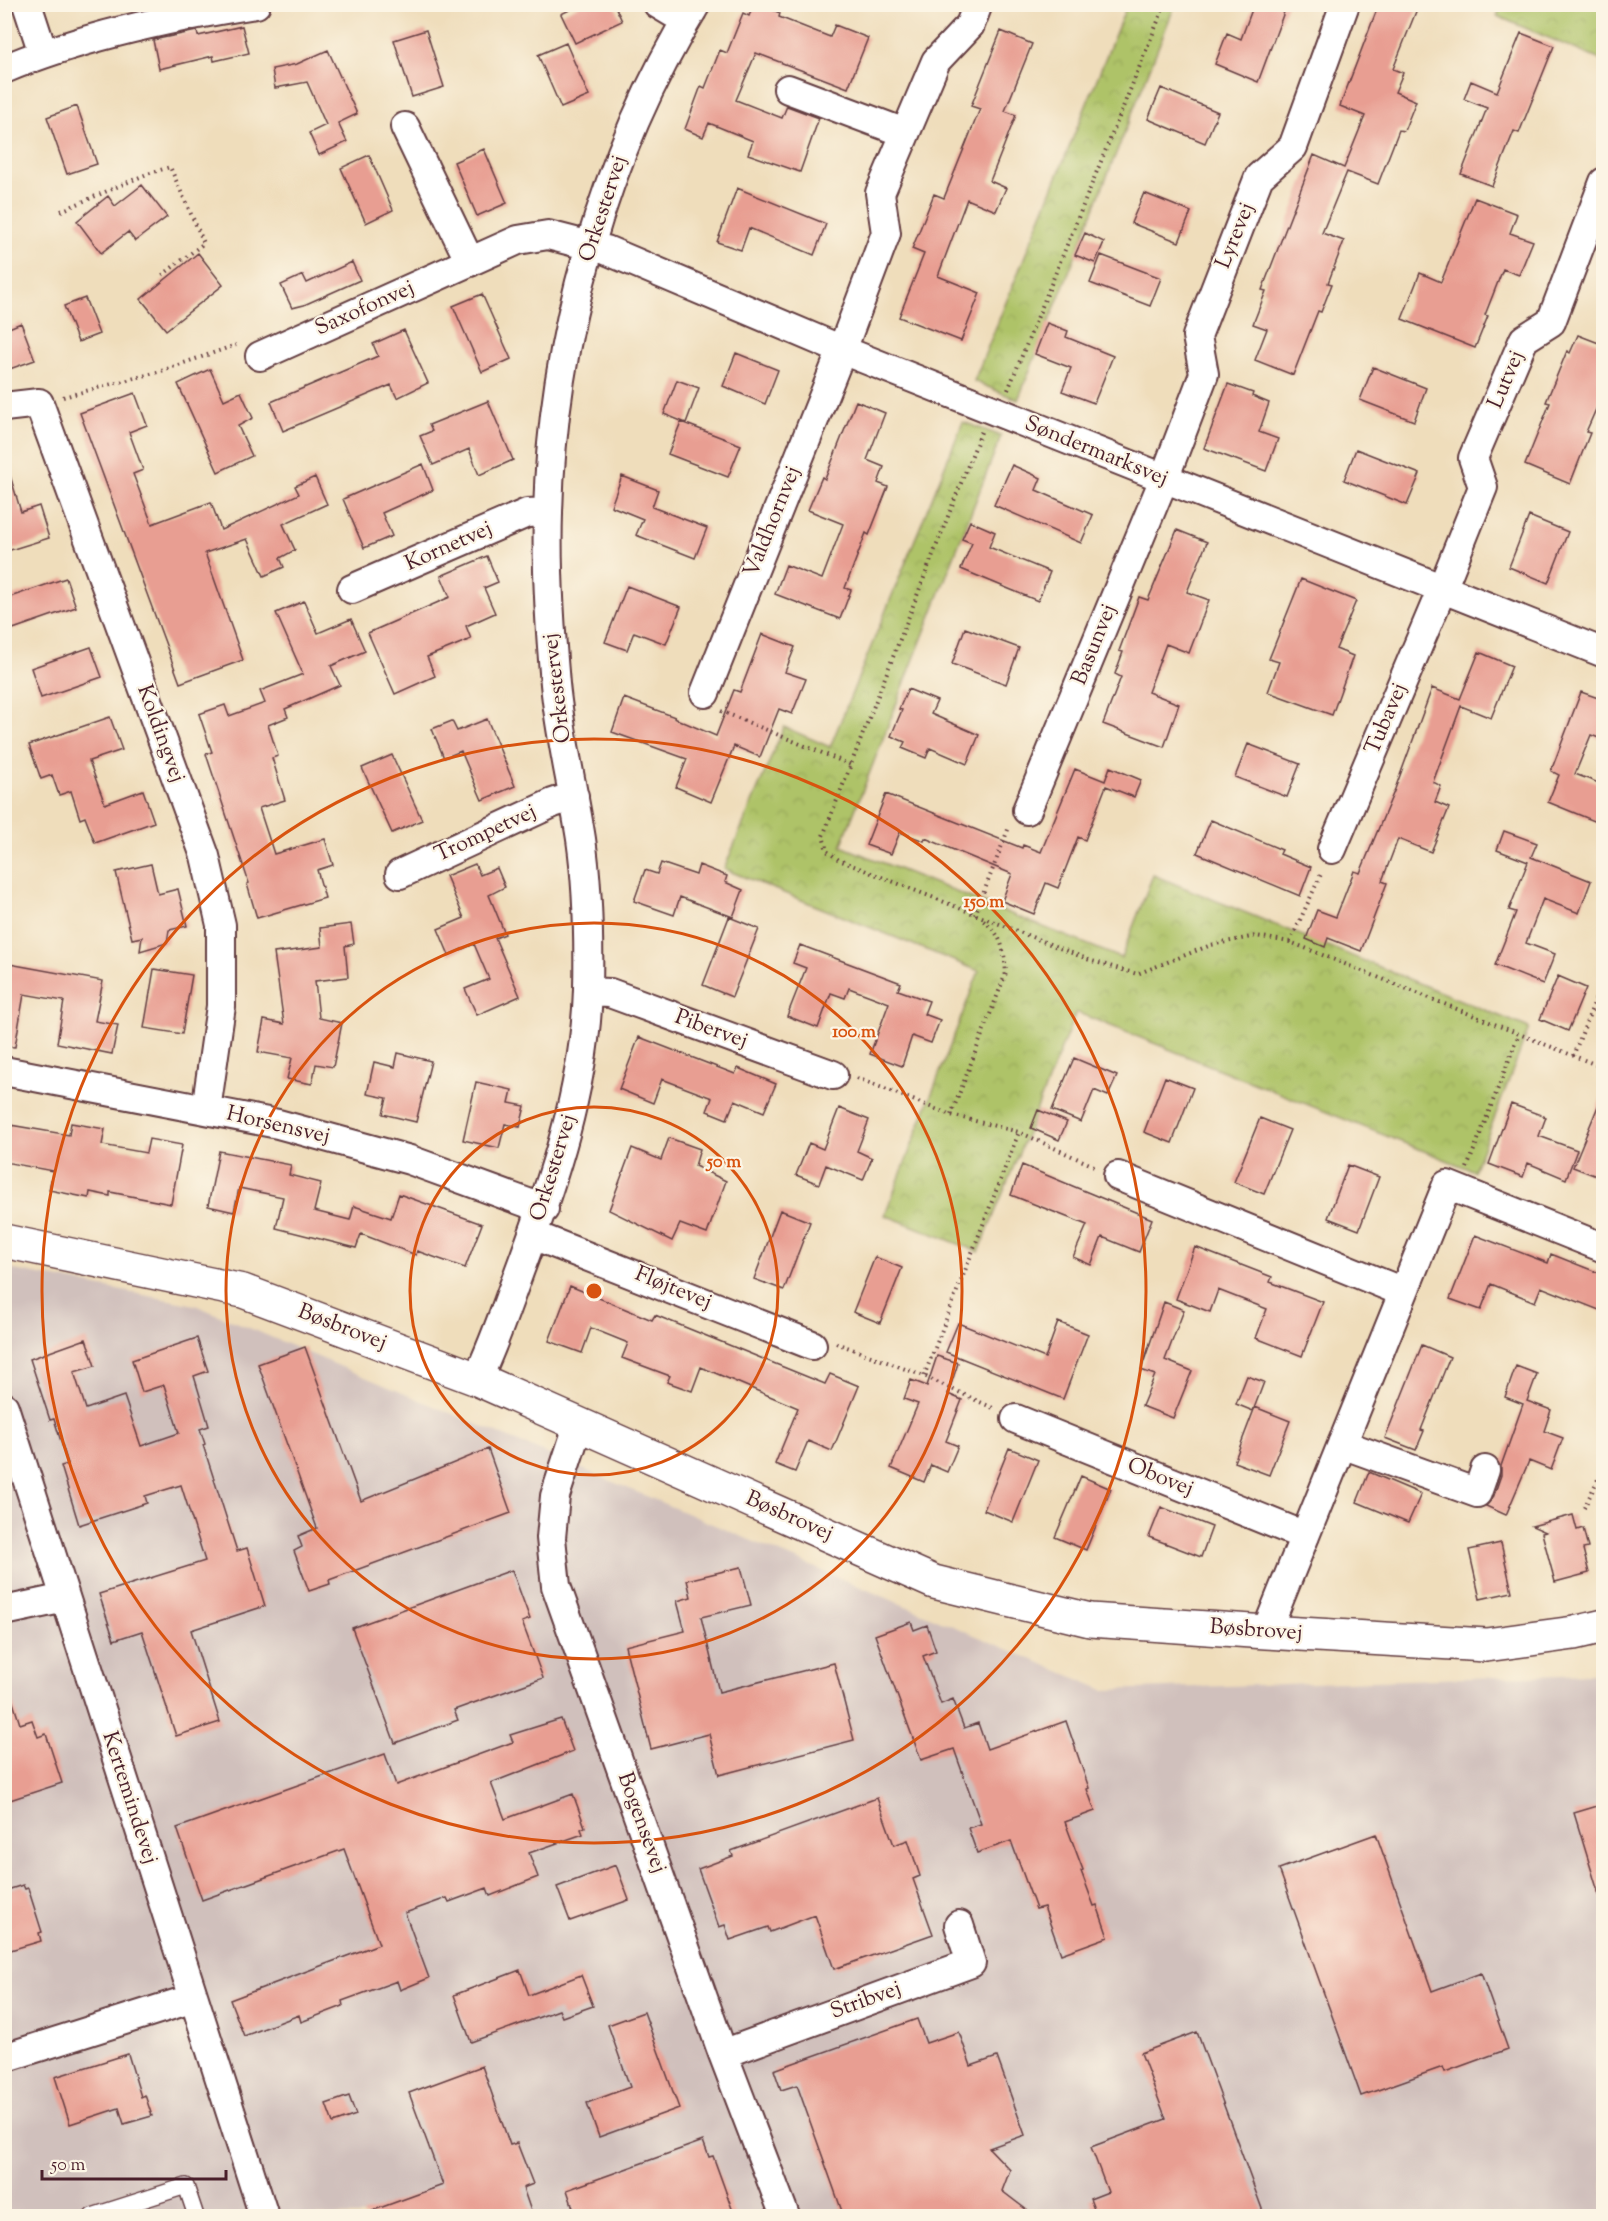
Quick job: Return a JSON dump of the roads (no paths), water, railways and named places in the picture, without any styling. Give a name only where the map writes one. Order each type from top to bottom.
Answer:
[{"type":"street","points":[[27,4],[43,53]]},
{"type":"street","points":[[4,69],[43,53],[211,11],[256,4]]},
{"type":"street","points":[[658,4],[673,13],[693,7]]},
{"type":"street","name":"Valdhornvej","points":[[705,693],[842,350],[886,233],[880,193],[936,61],[970,25],[978,4]]},
{"type":"street","name":"Lyrevej","points":[[1164,479],[1204,374],[1197,336],[1259,177],[1293,147],[1345,4]]},
{"type":"street","name":"Orkestervej","points":[[477,1379],[558,1165],[583,1047],[588,992],[585,889],[581,842],[555,689],[548,597],[548,512],[555,418],[576,300],[605,197],[625,145],[652,86],[693,7]]},
{"type":"street","points":[[788,89],[905,133]]},
{"type":"street","points":[[405,127],[470,262]]},
{"type":"street","name":"Lutvej","points":[[1442,589],[1483,487],[1473,458],[1524,339],[1551,322],[1604,182]]},
{"type":"street","name":"Saxofonvej","points":[[260,356],[518,240],[548,235],[591,246]]},
{"type":"street","name":"Søndermarksvej","points":[[591,246],[606,250],[842,350],[1604,654]]},
{"type":"street","name":"Koldingvej","points":[[4,407],[39,403],[205,856],[221,925],[221,1006],[207,1110]]},
{"type":"street","name":"Basunvej","points":[[1027,810],[1164,479]]},
{"type":"street","name":"Kornetvej","points":[[352,589],[527,513],[548,512]]},
{"type":"street","name":"Tubavej","points":[[1332,849],[1442,589]]},
{"type":"street","name":"Trompetvej","points":[[400,874],[553,803],[573,796]]},
{"type":"street","name":"Pibervej","points":[[588,992],[610,993],[833,1075]]},
{"type":"street","name":"Horsensvej","points":[[4,1071],[278,1124],[410,1160],[538,1222]]},
{"type":"street","points":[[1118,1176],[1403,1292]]},
{"type":"street","points":[[1266,1632],[1447,1185],[1604,1248]]},
{"type":"street","name":"Fløjtevej","points":[[538,1222],[812,1345]]},
{"type":"street","name":"Bøsbrovej","points":[[6,1246],[243,1291],[477,1379],[934,1582],[1090,1620],[1486,1645],[1574,1633],[1604,1626]]},
{"type":"street","name":"Kertemindevej","points":[[4,1407],[264,2217]]},
{"type":"street","name":"Obovej","points":[[1016,1419],[1305,1536]]},
{"type":"street","name":"Bogensevej","points":[[579,1423],[555,1496],[551,1538],[556,1586],[723,2054],[785,2217]]},
{"type":"street","points":[[1342,1443],[1477,1493],[1485,1470]]},
{"type":"street","points":[[4,1611],[64,1598]]},
{"type":"street","name":"Stribvej","points":[[723,2054],[971,1963],[959,1925]]},
{"type":"street","points":[[4,2058],[194,1998]]},
{"type":"lane","points":[[92,2217],[186,2186],[196,2217]]}]
